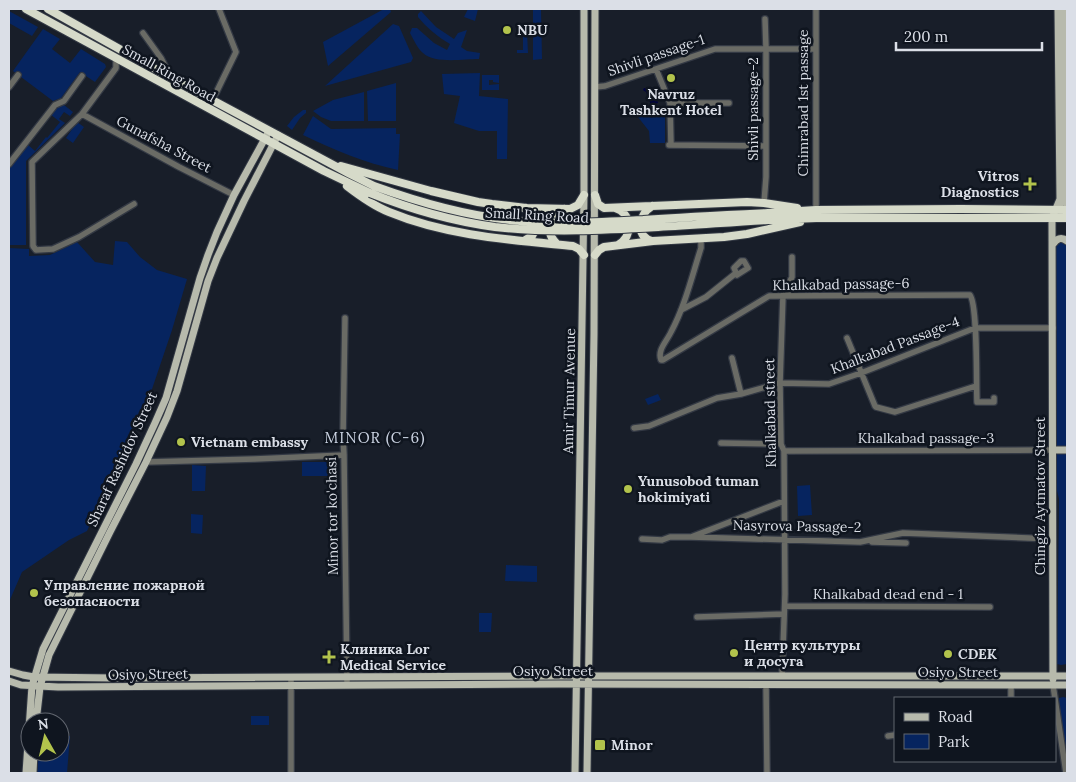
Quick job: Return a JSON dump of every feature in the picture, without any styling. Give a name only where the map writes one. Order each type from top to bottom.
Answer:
[{"type":"highway","name":"Small Ring Road","points":[[26,9],[324,171],[372,189]]},
{"type":"highway","name":"Small Ring Road","points":[[48,9],[171,78],[350,174],[372,189],[406,207],[474,223],[511,228],[602,230],[768,216],[816,214],[961,209],[1064,211]]},
{"type":"highway","points":[[86,42],[91,32]]},
{"type":"highway","points":[[326,162],[478,202],[526,208],[564,209],[573,208],[578,205],[584,195]]},
{"type":"highway","points":[[324,171],[365,199],[390,212],[418,222],[453,230],[522,241],[573,246],[584,255]]},
{"type":"highway","points":[[595,196],[596,201],[604,208],[764,201],[816,214]]},
{"type":"highway","points":[[652,206],[644,213],[640,224],[643,236],[647,240],[653,241]]},
{"type":"highway","points":[[522,241],[528,240],[532,236],[536,226],[533,216],[526,208]]},
{"type":"highway","points":[[614,208],[624,214],[629,228],[625,239],[616,245]]},
{"type":"highway","points":[[557,244],[550,234],[549,226],[554,216],[564,209]]},
{"type":"highway","name":"Small Ring Road","points":[[816,214],[1052,218],[1064,211]]},
{"type":"highway","points":[[595,255],[601,248],[616,245],[747,234],[816,214]]},
{"type":"main road","name":"Amir Timur Avenue","points":[[575,773],[584,255],[584,9]]},
{"type":"main road","points":[[595,9],[595,255]]},
{"type":"main road","points":[[1058,9],[1060,199],[1064,211]]},
{"type":"main road","points":[[1064,9],[1066,197],[1064,211]]},
{"type":"main road","name":"Sharaf Rashidov Street","points":[[26,773],[36,686],[46,641],[156,423],[166,398],[200,278],[217,232],[269,130]]},
{"type":"main road","name":"Sharaf Rashidov Street","points":[[38,677],[167,417],[177,391],[208,281],[217,258],[278,136]]},
{"type":"main road","name":"Chingiz Aytmatov Street","points":[[1053,685],[1052,218],[1064,211]]},
{"type":"main road","points":[[1053,244],[1056,239],[1061,238],[1067,241]]},
{"type":"main road","name":"Amir Timur Avenue","points":[[591,571],[595,255]]},
{"type":"main road","points":[[582,368],[594,368]]},
{"type":"main road","name":"Khalkabad passage-3","points":[[1053,450],[1067,450]]},
{"type":"main road","points":[[579,572],[584,574],[591,571],[587,773]]},
{"type":"main road","name":"Osiyo Street","points":[[9,671],[38,677],[292,681],[588,680],[782,676],[1067,676]]},
{"type":"main road","name":"Osiyo Street","points":[[9,680],[21,685],[36,686],[292,681]]},
{"type":"main road","name":"Osiyo Street","points":[[588,680],[766,684],[1067,685]]},
{"type":"main road","name":"Sharaf Rashidov Street","points":[[36,686],[36,712]]},
{"type":"street","points":[[211,99],[216,93],[236,52],[219,9]]},
{"type":"street","name":"Chimrabad 1st passage","points":[[816,9],[816,214]]},
{"type":"street","name":"Shivli passage-2","points":[[764,201],[766,177],[765,19]]},
{"type":"street","points":[[143,33],[165,65],[171,78]]},
{"type":"street","name":"Shivli passage-1","points":[[595,87],[605,86],[715,49],[816,49]]},
{"type":"street","points":[[116,58],[116,68],[82,114],[32,162],[34,249],[53,249],[79,237],[134,204]]},
{"type":"street","points":[[656,69],[670,103],[670,145],[765,146]]},
{"type":"street","points":[[9,87],[18,75]]},
{"type":"street","points":[[9,164],[56,105],[64,101],[82,76]]},
{"type":"street","points":[[670,103],[729,103]]},
{"type":"street","name":"Gunafsha Street","points":[[82,114],[234,196]]},
{"type":"street","points":[[681,310],[701,248],[701,239]]},
{"type":"street","name":"Khalkabad street","points":[[782,676],[785,539],[784,451],[781,444],[780,384],[785,295],[792,277],[792,257]]},
{"type":"street","points":[[681,310],[706,297],[736,274]]},
{"type":"street","name":"Khalkabad passage-6","points":[[681,310],[672,332],[660,350],[661,360],[770,296],[967,295],[973,300],[975,328]]},
{"type":"street","name":"Minor tor ko'chasi","points":[[345,318],[343,405],[347,681]]},
{"type":"street","points":[[975,328],[977,402],[994,402],[994,398]]},
{"type":"street","name":"Khalkabad Passage-4","points":[[634,428],[649,426],[717,398],[780,384],[829,384],[975,328],[1053,328]]},
{"type":"street","points":[[847,338],[875,406],[893,412],[976,386]]},
{"type":"street","points":[[732,358],[741,394]]},
{"type":"street","points":[[721,443],[781,444]]},
{"type":"street","name":"Khalkabad passage-3","points":[[784,451],[1053,450]]},
{"type":"street","points":[[146,462],[246,460],[344,455]]},
{"type":"street","points":[[642,539],[663,540],[670,537],[691,537],[784,501]]},
{"type":"street","name":"Nasyrova Passage-2","points":[[691,537],[860,542],[901,533],[1053,539]]},
{"type":"street","points":[[860,542],[906,543]]},
{"type":"street","name":"Khalkabad dead end - 1","points":[[785,606],[990,607]]},
{"type":"street","points":[[697,617],[784,614]]},
{"type":"street","points":[[291,773],[292,681]]},
{"type":"street","points":[[766,684],[767,773]]},
{"type":"street","points":[[1011,685],[1011,697]]},
{"type":"street","name":"Chingiz Aytmatov Street","points":[[1053,685],[1055,697]]},
{"type":"street","name":"Chingiz Aytmatov Street","points":[[1056,702],[1065,754],[1066,773]]},
{"type":"green space","points":[[384,9],[390,9],[391,12],[328,66],[323,42]]},
{"type":"green space","points":[[468,9],[478,9],[475,21],[464,17]]},
{"type":"green space","points":[[533,9],[541,9],[542,59],[533,60]]},
{"type":"green space","points":[[9,11],[38,27],[32,36],[9,23]]},
{"type":"green space","points":[[421,11],[436,27],[454,39],[458,33],[467,30],[461,47],[467,51],[480,53],[479,59],[442,60],[434,59],[423,53],[410,33],[412,28],[417,28],[434,43],[447,50],[450,44],[421,21],[418,14]]},
{"type":"green space","points":[[393,24],[399,26],[413,58],[411,62],[325,86]]},
{"type":"green space","points":[[43,29],[60,39],[52,49],[70,63],[81,49],[105,64],[106,67],[95,82],[80,72],[61,98],[53,101],[13,71]]},
{"type":"green space","points":[[523,32],[527,32],[528,53],[517,53],[517,50],[523,50]]},
{"type":"green space","points":[[480,73],[479,96],[508,99],[507,159],[497,159],[497,131],[479,131],[454,123],[460,96],[444,94],[442,74]]},
{"type":"green space","points":[[482,75],[499,75],[499,83],[489,80],[489,85],[499,84],[499,90],[482,90]]},
{"type":"green space","points":[[396,83],[396,121],[368,121],[367,91]]},
{"type":"green space","points":[[364,92],[364,121],[331,121],[313,111],[333,100]]},
{"type":"green space","points":[[60,105],[64,105],[73,112],[70,116],[64,112],[59,119],[65,123],[26,161],[26,245],[9,245],[9,166],[27,144],[35,151],[47,138],[60,122],[50,114]]},
{"type":"green space","points":[[665,108],[665,143],[650,143],[649,131],[638,117]]},
{"type":"green space","points":[[303,110],[306,110],[306,113],[292,130],[287,126]]},
{"type":"green space","points":[[313,116],[331,129],[396,128],[396,134],[400,134],[398,170],[350,156],[303,135]]},
{"type":"green space","points":[[77,122],[84,127],[73,143],[66,138]]},
{"type":"green space","points":[[115,241],[127,242],[140,257],[157,270],[187,279],[150,395],[87,531],[69,540],[22,572],[9,602],[9,248],[29,249],[29,256],[50,255],[77,242],[95,262],[113,265]]},
{"type":"green space","points":[[1061,241],[1065,242],[1067,246],[1067,446],[1057,446],[1056,246]]},
{"type":"green space","points":[[658,394],[661,400],[648,405],[645,399]]},
{"type":"green space","points":[[1057,453],[1067,453],[1067,664],[1061,665],[1057,664],[1059,499],[1057,491]]},
{"type":"green space","points":[[302,462],[334,462],[334,476],[302,476]]},
{"type":"green space","points":[[192,465],[206,466],[205,491],[192,491]]},
{"type":"green space","points":[[810,485],[812,515],[798,516],[797,486]]},
{"type":"green space","points":[[191,514],[203,515],[202,534],[191,533]]},
{"type":"green space","points":[[506,565],[537,566],[537,582],[505,581]]},
{"type":"green space","points":[[479,613],[492,613],[491,632],[479,632]]},
{"type":"green space","points":[[1059,698],[1067,698],[1067,749],[1064,744],[1058,702]]},
{"type":"green space","points":[[251,716],[269,716],[269,725],[251,725]]},
{"type":"green space","points":[[38,762],[68,762],[67,773],[37,773]]},
{"type":"shaded area","points":[[652,87],[658,103],[651,105],[646,92],[643,90],[644,88]]},
{"type":"place","name":"NBU","points":[[507,30]]},
{"type":"place","name":"Navruz Tashkent Hotel","points":[[671,78]]},
{"type":"place","name":"Vitros Diagnostics","points":[[1030,184]]},
{"type":"place","name":"Vietnam embassy","points":[[181,442]]},
{"type":"place","name":"Yunusobod tuman hokimiyati","points":[[628,489]]},
{"type":"place","name":"Управление пожарной безопасности","points":[[34,593]]},
{"type":"place","name":"Центр культуры и досуга","points":[[734,653]]},
{"type":"place","name":"CDEK","points":[[948,654]]},
{"type":"place","name":"Клиника Lor Medical Service","points":[[329,657]]},
{"type":"place","name":"Minor","points":[[600,745]]},
{"type":"district","name":"MINOR (C-6)","points":[[375,437]]}]
